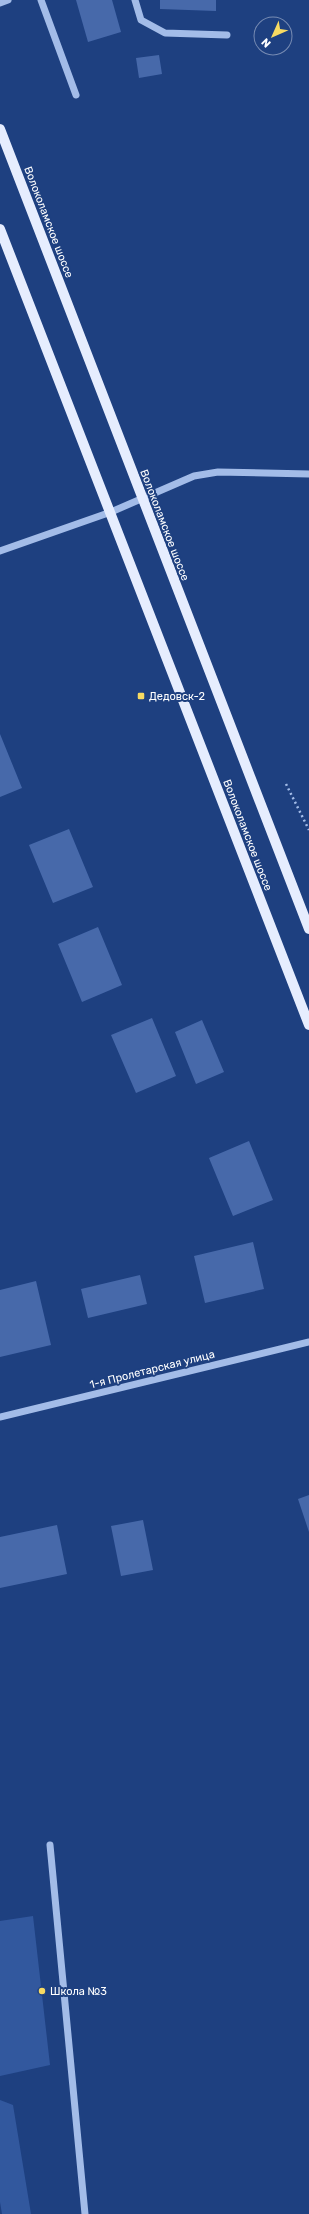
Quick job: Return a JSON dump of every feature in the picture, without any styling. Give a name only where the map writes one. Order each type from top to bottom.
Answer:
[{"type":"main road","name":"Волоколамское шоссе","points":[[0,129],[309,929]]},
{"type":"main road","name":"Волоколамское шоссе","points":[[0,229],[309,1025]]},
{"type":"street","points":[[0,3],[8,0]]},
{"type":"street","points":[[41,0],[76,94]]},
{"type":"street","points":[[135,0],[141,20],[165,33],[227,35]]},
{"type":"street","points":[[0,550],[111,512],[194,476],[218,472],[309,474]]},
{"type":"street","name":"1-я Пролетарская улица","points":[[0,1418],[309,1342]]},
{"type":"street","points":[[50,1845],[85,2214]]},
{"type":"path","points":[[286,784],[309,830]]},
{"type":"shaded area","points":[[33,1916],[50,2065],[0,2076],[0,1921]]},
{"type":"shaded area","points":[[0,2100],[13,2105],[31,2214],[2,2214],[0,2202]]},
{"type":"building","points":[[76,0],[112,0],[121,32],[88,42]]},
{"type":"building","points":[[160,0],[216,0],[216,11],[160,9]]},
{"type":"building","points":[[159,55],[162,74],[139,78],[136,58]]},
{"type":"building","points":[[0,734],[22,788],[0,797]]},
{"type":"building","points":[[69,829],[93,887],[53,903],[29,845]]},
{"type":"building","points":[[98,927],[122,985],[82,1002],[58,944]]},
{"type":"building","points":[[152,1018],[176,1076],[136,1093],[111,1035]]},
{"type":"building","points":[[202,1020],[224,1072],[196,1084],[175,1032]]},
{"type":"building","points":[[249,1141],[273,1200],[233,1216],[209,1158]]},
{"type":"building","points":[[253,1242],[264,1289],[205,1303],[194,1256]]},
{"type":"building","points":[[140,1275],[147,1304],[88,1318],[81,1289]]},
{"type":"building","points":[[36,1281],[51,1345],[0,1357],[0,1290]]},
{"type":"building","points":[[309,1495],[309,1532],[298,1499]]},
{"type":"building","points":[[143,1520],[153,1570],[121,1576],[111,1526]]},
{"type":"building","points":[[57,1525],[67,1574],[0,1588],[0,1537]]},
{"type":"place","name":"Дедовск-2","points":[[141,696]]},
{"type":"place","name":"Школа №3","points":[[42,1991]]}]
